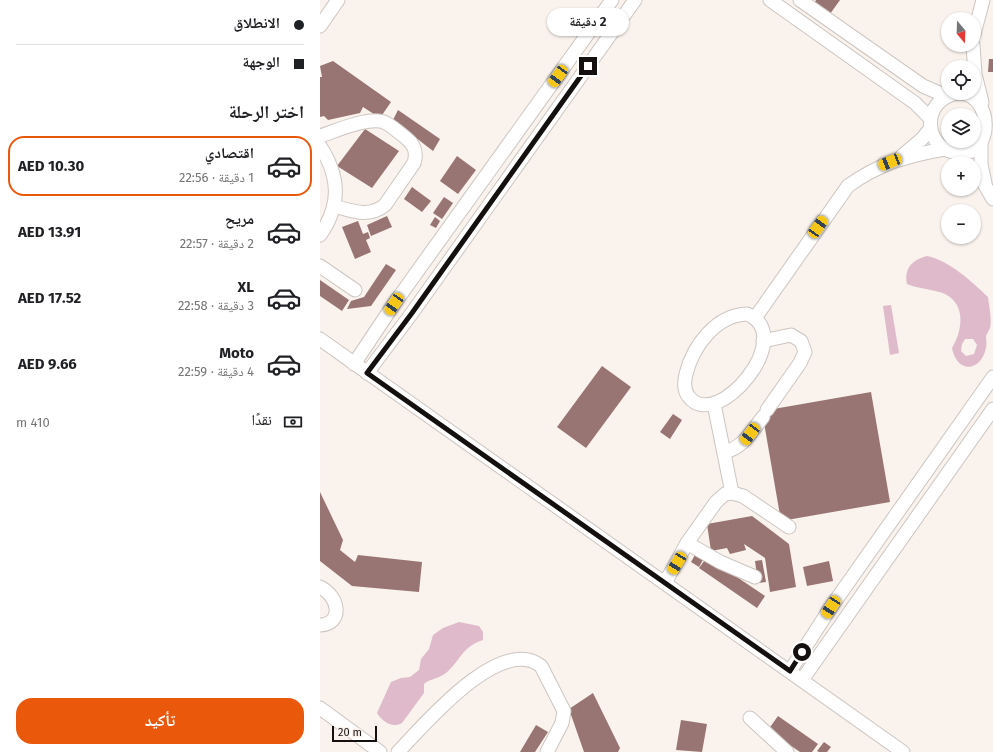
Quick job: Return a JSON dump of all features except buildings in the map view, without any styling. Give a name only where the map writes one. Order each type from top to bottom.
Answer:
[{"type":"street","points":[[320,26],[338,0]]},
{"type":"street","points":[[367,373],[403,325],[635,0]]},
{"type":"street","points":[[770,0],[915,103],[930,123],[938,144],[957,156]]},
{"type":"street","points":[[800,0],[923,86],[941,90]]},
{"type":"street","points":[[980,12],[983,0]]},
{"type":"street","points":[[354,364],[608,1],[624,14]]},
{"type":"street","points":[[981,90],[987,107],[990,122],[981,164],[985,183]]},
{"type":"street","points":[[755,318],[848,186],[864,175],[899,158],[911,150],[930,123],[936,106],[946,100]]},
{"type":"street","points":[[979,100],[987,107]]},
{"type":"street","points":[[320,136],[355,124],[379,121],[386,122],[408,140],[415,150],[416,156],[414,163],[380,209],[366,213],[334,206]]},
{"type":"street","points":[[899,158],[949,151],[968,152],[987,139]]},
{"type":"street","points":[[320,146],[332,170],[335,181],[334,206],[328,224],[320,235]]},
{"type":"street","points":[[506,148],[509,156],[522,159]]},
{"type":"street","points":[[981,178],[993,199]]},
{"type":"street","points":[[475,191],[484,192],[490,198],[490,203]]},
{"type":"street","points":[[320,266],[355,290]]},
{"type":"street","points":[[388,314],[391,321],[403,325]]},
{"type":"street","points":[[743,314],[755,318],[761,324],[764,332],[763,341],[755,366],[748,378],[728,396],[714,404],[704,405],[696,403],[689,397],[685,389],[685,380],[689,364],[695,350],[709,333],[732,318],[743,314]]},
{"type":"street","points":[[724,452],[743,443],[800,363],[805,352],[801,341],[791,335],[763,341]]},
{"type":"street","points":[[320,339],[903,752]]},
{"type":"street","points":[[790,671],[817,628],[993,377]]},
{"type":"street","points":[[714,404],[732,493]]},
{"type":"street","points":[[802,680],[832,640],[993,409]]},
{"type":"street","points":[[665,583],[687,543],[720,497],[732,493],[743,496],[789,527]]},
{"type":"street","points":[[687,543],[720,562],[755,577]]},
{"type":"street","points":[[320,587],[332,596],[336,602],[336,609],[330,622],[320,625]]},
{"type":"street","points":[[817,628],[820,636],[828,640],[832,640]]},
{"type":"street","points":[[398,752],[461,688],[487,671],[501,664],[523,659],[536,662],[541,666],[564,711],[562,723],[547,752]]},
{"type":"street","points":[[320,708],[380,752]]},
{"type":"street","points":[[750,718],[787,752]]},
{"type":"shaded area","points":[[927,256],[944,262],[967,278],[988,297],[991,324],[986,336],[986,346],[983,356],[979,362],[974,365],[969,367],[964,366],[955,356],[952,348],[960,327],[960,312],[957,305],[945,294],[907,284],[906,278],[908,269],[913,262]],"holes":[[[965,339],[973,339],[977,345],[974,354],[966,356],[961,351],[962,344]]]},
{"type":"shaded area","points":[[891,305],[899,353],[890,355],[883,306]]},
{"type":"shaded area","points":[[459,622],[479,626],[483,632],[483,640],[469,647],[449,671],[424,684],[424,693],[402,723],[398,725],[391,725],[384,721],[377,713],[391,682],[401,678],[410,677],[419,670],[421,659],[429,649],[433,635],[443,628]]},
{"type":"route","points":[[588,66],[412,313],[367,373],[790,671],[802,652]]}]
